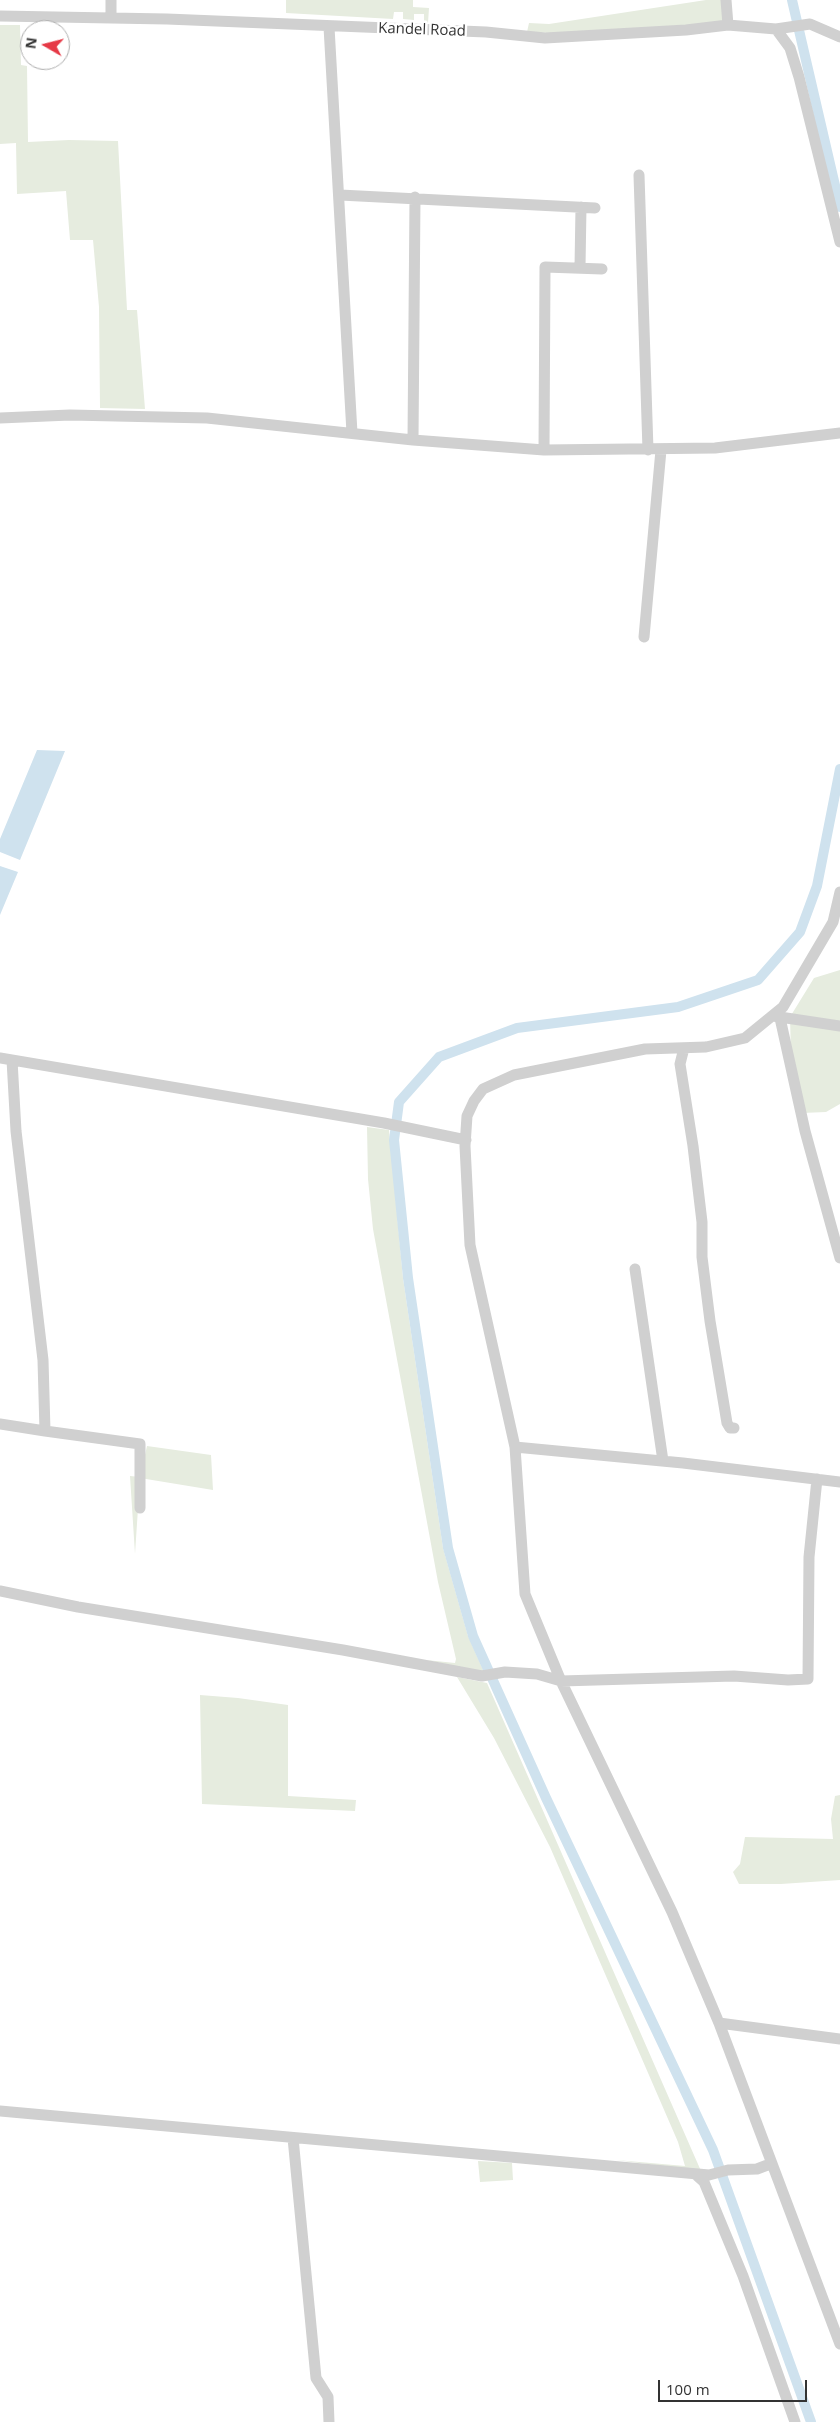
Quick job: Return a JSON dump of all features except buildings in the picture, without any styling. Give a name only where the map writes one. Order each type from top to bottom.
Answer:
[{"type":"street","points":[[111,0],[111,18]]},
{"type":"street","points":[[726,0],[728,24]]},
{"type":"street","name":"Kandel Road","points":[[0,16],[111,18],[486,32],[545,38],[686,30],[728,24],[780,29],[810,24],[840,37]]},
{"type":"street","points":[[329,27],[352,433]]},
{"type":"street","points":[[780,29],[790,48],[799,77],[840,242]]},
{"type":"street","points":[[639,175],[648,450]]},
{"type":"street","points":[[340,195],[595,208]]},
{"type":"street","points":[[413,440],[415,198]]},
{"type":"street","points":[[580,267],[582,207]]},
{"type":"street","points":[[544,450],[540,267],[602,269]]},
{"type":"street","points":[[0,418],[70,415],[207,418],[413,440],[544,450],[661,450],[738,446],[840,433]]},
{"type":"street","points":[[644,637],[661,450]]},
{"type":"street","points":[[840,892],[833,922],[783,1007],[776,1017],[745,1038],[706,1047],[645,1049],[514,1074],[483,1089],[474,1101],[467,1116],[466,1140],[470,1245],[515,1447],[525,1594],[561,1681],[672,1912],[719,2023],[770,2164],[840,2344]]},
{"type":"street","points":[[776,1017],[840,1026]]},
{"type":"street","points":[[776,1017],[840,1258]]},
{"type":"street","points":[[684,1048],[680,1064],[693,1146],[702,1222],[702,1257],[710,1321],[727,1423],[730,1428],[734,1428]]},
{"type":"street","points":[[0,1058],[384,1123],[466,1140]]},
{"type":"street","points":[[12,1060],[16,1131],[43,1360],[45,1431]]},
{"type":"street","points":[[635,1268],[663,1461]]},
{"type":"street","points":[[0,1424],[140,1444],[140,1508]]},
{"type":"street","points":[[515,1447],[663,1461],[840,1482]]},
{"type":"street","points":[[0,1591],[482,1676],[505,1672],[537,1674],[561,1681],[734,1676],[788,1680],[808,1679],[809,1557],[817,1479]]},
{"type":"street","points":[[719,2023],[840,2039]]},
{"type":"street","points":[[0,2111],[709,2175],[728,2170],[756,2169],[770,2164]]},
{"type":"street","points":[[293,2138],[316,2378],[328,2397],[329,2422]]},
{"type":"street","points":[[695,2174],[704,2182],[743,2276],[795,2422]]},
{"type":"shaded area","points":[[286,0],[413,0],[413,7],[429,8],[428,23],[424,21],[424,14],[414,14],[414,20],[403,19],[403,12],[394,12],[393,19],[286,13]]},
{"type":"shaded area","points":[[706,0],[724,0],[731,28],[575,34],[527,32],[529,23],[549,24]]},
{"type":"shaded area","points":[[0,25],[20,25],[20,70],[27,70],[28,142],[69,140],[118,141],[127,310],[137,310],[145,409],[100,408],[99,307],[93,240],[70,240],[66,191],[17,194],[16,143],[0,144]]},
{"type":"shaded area","points":[[840,970],[840,1104],[826,1112],[802,1113],[792,1092],[790,1017],[814,978]]},
{"type":"shaded area","points":[[367,1127],[389,1130],[403,1278],[443,1548],[468,1636],[484,1672],[426,1660],[455,1663],[456,1659],[438,1582],[373,1229],[368,1179]]},
{"type":"shaded area","points":[[147,1446],[211,1455],[213,1490],[140,1478],[135,1554],[130,1476],[140,1477]]},
{"type":"shaded area","points":[[457,1677],[487,1683],[701,2171],[616,2160],[685,2166],[678,2142],[550,1847],[494,1738]]},
{"type":"shaded area","points":[[200,1695],[288,1705],[288,1796],[356,1800],[355,1811],[202,1804]]},
{"type":"shaded area","points":[[840,1795],[840,1880],[781,1884],[739,1884],[733,1872],[740,1864],[745,1837],[833,1839],[831,1819],[835,1796]]},
{"type":"shaded area","points":[[478,2161],[512,2163],[513,2180],[480,2182]]},
{"type":"water","points":[[37,750],[65,751],[20,860],[0,852],[0,839]]},
{"type":"water","points":[[0,866],[18,872],[0,915]]},
{"type":"waterway","points":[[792,0],[840,207]]},
{"type":"waterway","points":[[811,2422],[713,2150],[546,1798],[473,1636],[448,1548],[408,1278],[394,1140],[399,1102],[439,1057],[517,1028],[678,1007],[758,980],[800,932],[817,886],[840,769]]}]
